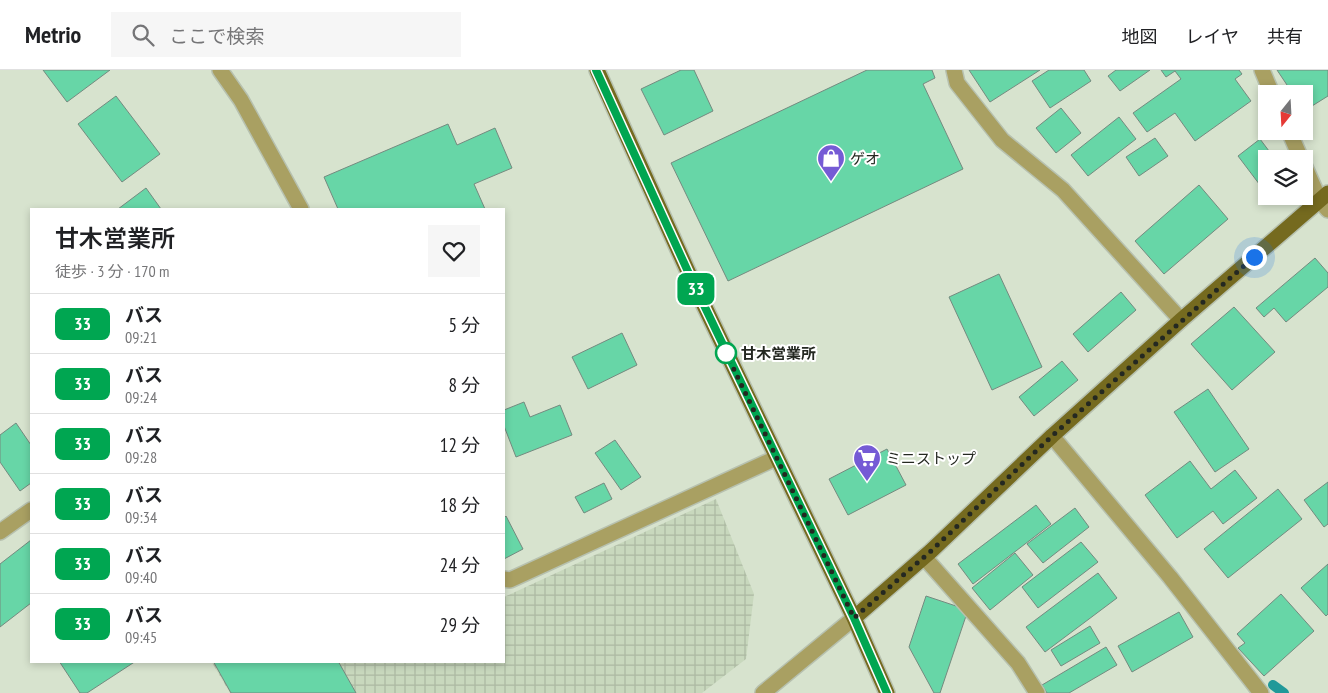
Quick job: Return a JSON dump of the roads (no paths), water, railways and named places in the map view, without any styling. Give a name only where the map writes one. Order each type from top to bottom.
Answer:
[{"type":"main road","points":[[596,70],[690,276],[854,618],[887,693]]},
{"type":"main road","points":[[854,618],[924,557],[1052,436],[1181,320],[1325,201]]},
{"type":"street","points":[[220,70],[241,100],[300,208]]},
{"type":"street","points":[[954,70],[957,83],[1002,140],[1063,190],[1181,320]]},
{"type":"street","points":[[1262,70],[1268,85]]},
{"type":"street","points":[[1313,180],[1325,201]]},
{"type":"street","points":[[1052,436],[1170,577],[1257,692]]},
{"type":"street","points":[[505,579],[510,580],[776,458]]},
{"type":"street","points":[[0,532],[30,511]]},
{"type":"street","points":[[924,557],[1018,664],[1037,693]]},
{"type":"street","points":[[763,693],[854,618]]},
{"type":"waterway","points":[[1273,685],[1284,693]]},
{"type":"place","name":"ゲオ","points":[[831,182]]},
{"type":"place","name":"甘木営業所","points":[[726,353]]},
{"type":"place","name":"ミニストップ","points":[[867,482]]}]
